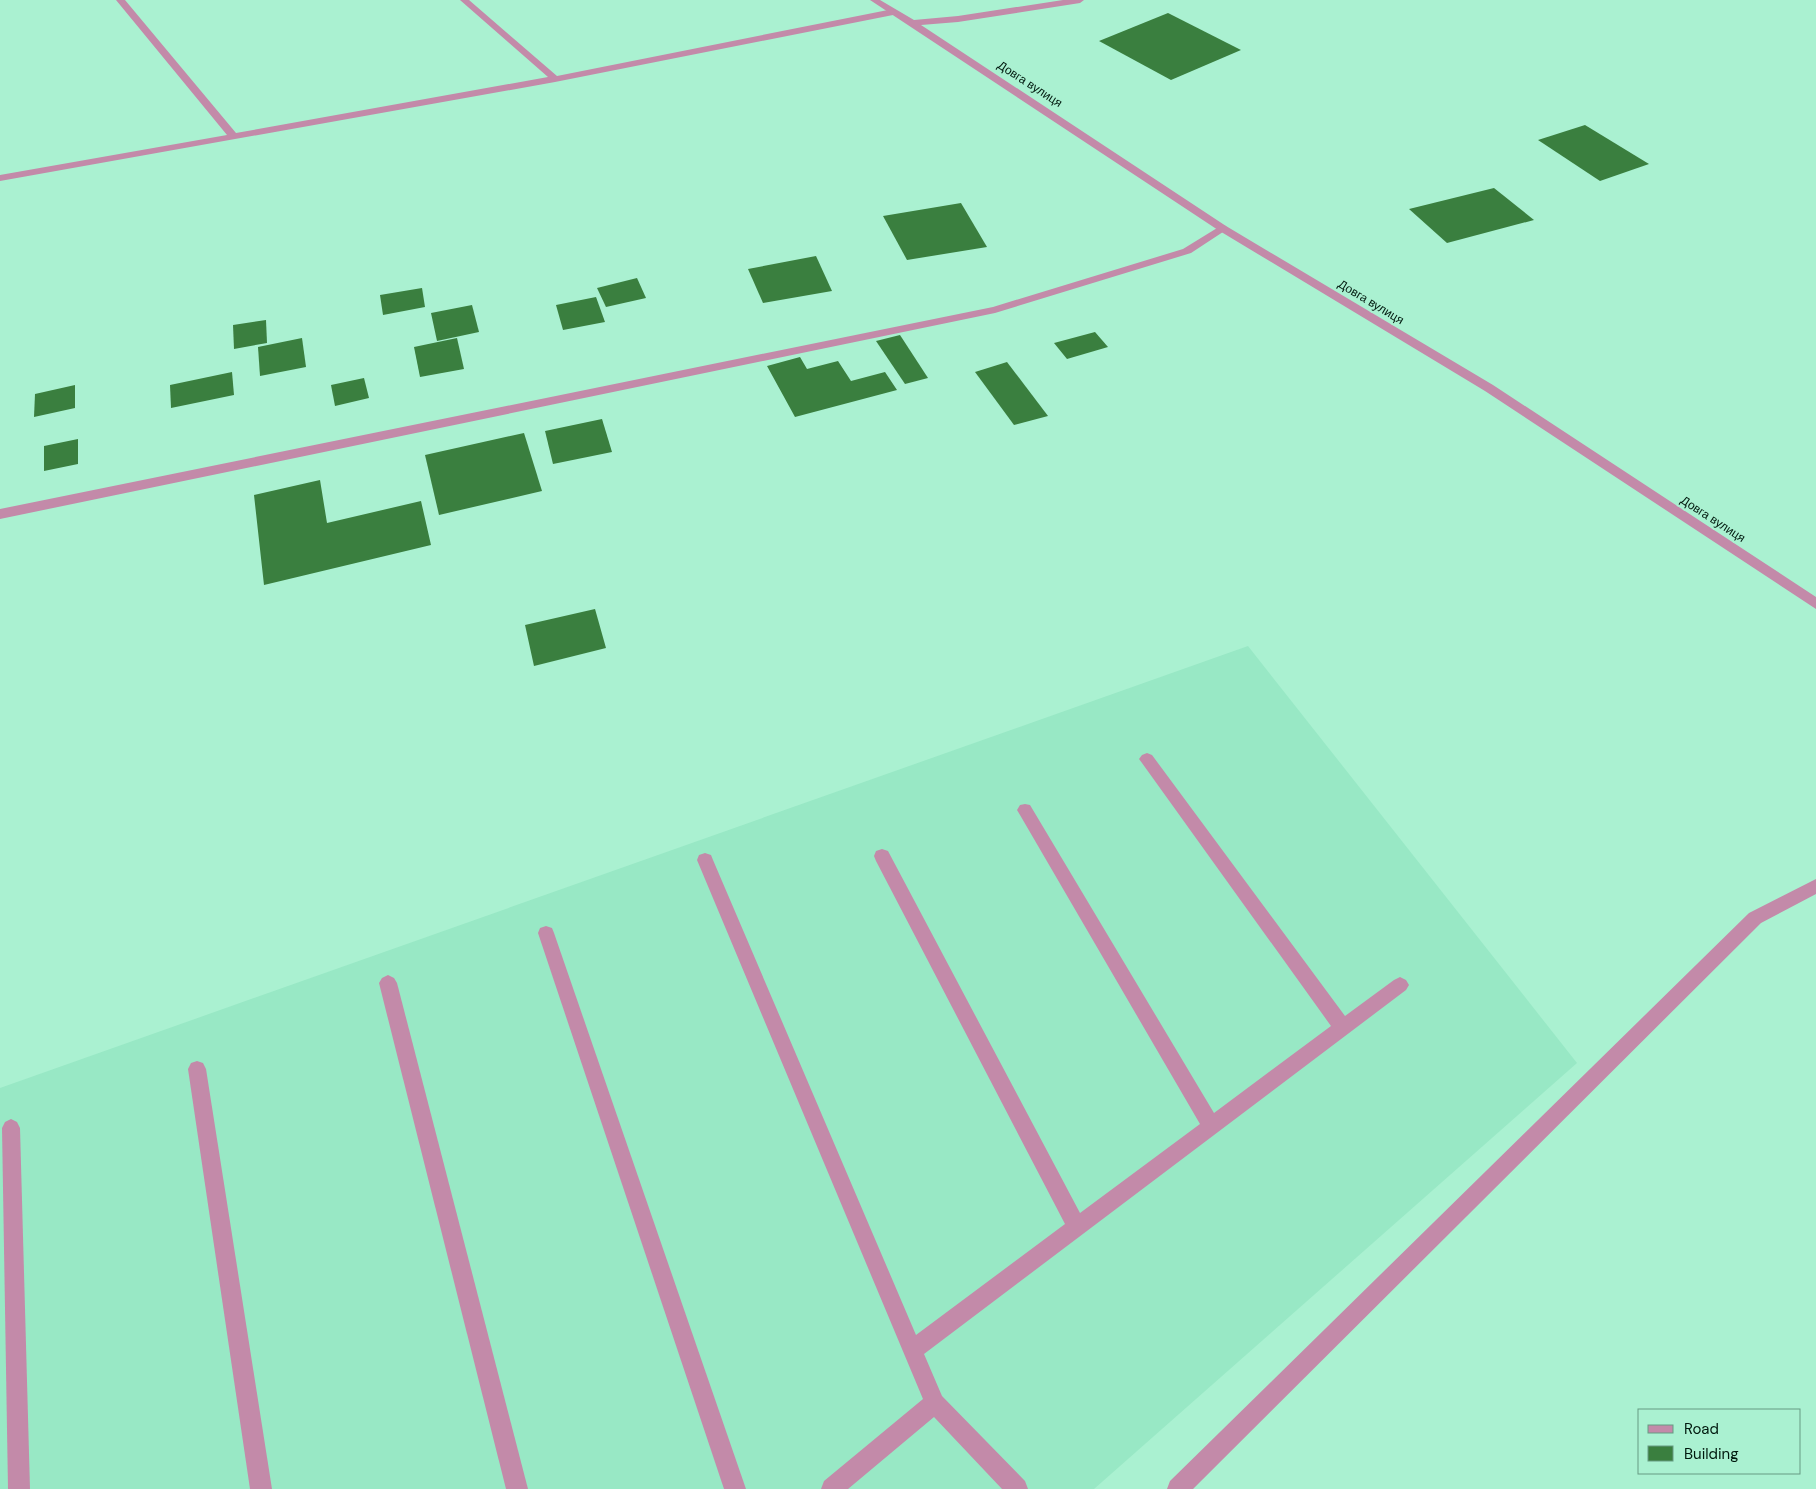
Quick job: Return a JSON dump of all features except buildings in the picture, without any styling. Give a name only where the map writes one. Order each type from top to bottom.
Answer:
[{"type":"street","points":[[120,0],[234,137]]},
{"type":"street","points":[[464,0],[554,78]]},
{"type":"street","name":"Довга вулиця","points":[[874,0],[912,23],[1222,228],[1489,388],[1816,604]]},
{"type":"street","points":[[912,23],[966,18],[1080,0]]},
{"type":"street","points":[[0,178],[554,78],[893,12]]},
{"type":"street","points":[[0,514],[995,310],[1187,251],[1222,228]]},
{"type":"street","points":[[1147,759],[1343,1028]]},
{"type":"street","points":[[1025,810],[1212,1126]]},
{"type":"street","points":[[882,856],[1077,1227]]},
{"type":"street","points":[[705,860],[935,1403],[1017,1489]]},
{"type":"street","points":[[1178,1489],[1755,918],[1816,886]]},
{"type":"street","points":[[546,933],[735,1489]]},
{"type":"street","points":[[388,983],[517,1489]]},
{"type":"street","points":[[913,1350],[1400,985]]},
{"type":"street","points":[[197,1069],[261,1489]]},
{"type":"street","points":[[11,1128],[19,1489]]},
{"type":"street","points":[[832,1489],[935,1403]]},
{"type":"shaded area","points":[[1248,646],[1577,1063],[1094,1489],[0,1489],[0,1088]]}]
